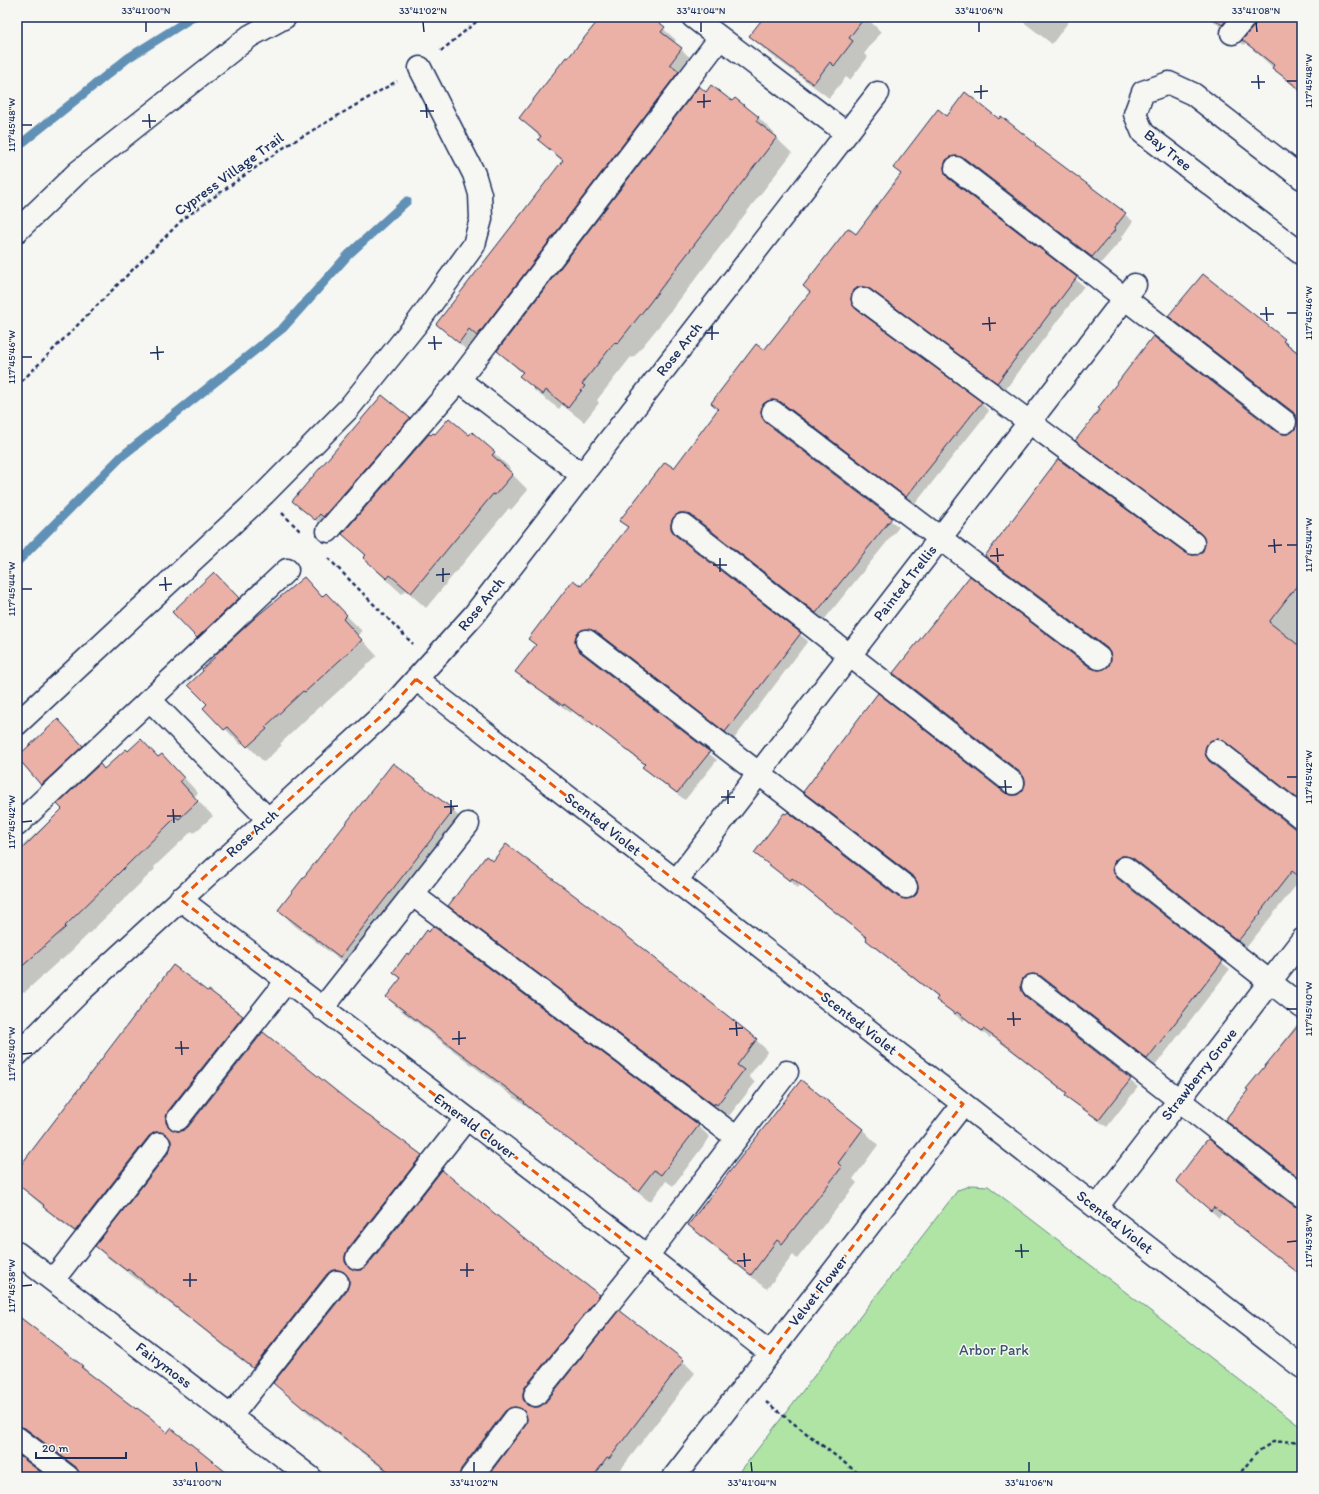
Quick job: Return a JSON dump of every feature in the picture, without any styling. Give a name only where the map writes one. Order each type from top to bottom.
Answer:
[{"type":"street","points":[[17,230],[84,167],[250,36],[285,17]]},
{"type":"street","points":[[693,17],[846,133]]},
{"type":"street","points":[[328,531],[458,380],[720,38]]},
{"type":"street","points":[[17,724],[264,494],[348,409],[418,322],[474,245],[481,219],[480,194],[474,174],[420,68]]},
{"type":"street","name":"Bay Tree","points":[[1302,178],[1193,94],[1169,83],[1143,92],[1135,114],[1143,133],[1302,254]]},
{"type":"street","name":"Rose Arch","points":[[17,1055],[82,990],[390,708],[474,615],[878,93]]},
{"type":"street","points":[[956,168],[1130,292],[1285,422]]},
{"type":"street","name":"Painted Trellis","points":[[676,881],[1130,292]]},
{"type":"street","points":[[862,300],[1193,543]]},
{"type":"street","points":[[458,380],[582,475]]},
{"type":"street","points":[[774,412],[1099,658]]},
{"type":"street","points":[[684,525],[1013,783]]},
{"type":"street","points":[[17,824],[287,570]]},
{"type":"street","points":[[587,641],[906,887]]},
{"type":"street","name":"Scented Violet","points":[[416,679],[1302,1367]]},
{"type":"street","points":[[150,700],[268,819]]},
{"type":"street","points":[[1217,751],[1302,818]]},
{"type":"street","points":[[322,1009],[468,824]]},
{"type":"street","points":[[1125,868],[1302,1007]]},
{"type":"street","points":[[413,895],[737,1138]]},
{"type":"street","name":"Emerald Clover","points":[[180,899],[286,982],[770,1352]]},
{"type":"street","name":"Strawberry Grove","points":[[1097,1208],[1302,940]]},
{"type":"street","points":[[178,1119],[286,982]]},
{"type":"street","points":[[1033,986],[1302,1196]]},
{"type":"street","points":[[535,1395],[646,1256],[787,1072]]},
{"type":"street","name":"Velvet Flower","points":[[674,1477],[963,1104]]},
{"type":"street","points":[[357,1258],[466,1119]]},
{"type":"street","points":[[53,1280],[159,1144]]},
{"type":"street","name":"Fairymoss","points":[[18,1255],[53,1280],[310,1477]]},
{"type":"street","points":[[231,1416],[337,1282]]},
{"type":"street","points":[[471,1477],[515,1419]]},
{"type":"street","points":[[17,1438],[68,1477]]},
{"type":"path","name":"Cypress Village Trail","points":[[17,386],[183,219],[286,146],[420,68],[482,17]]},
{"type":"path","points":[[264,494],[306,536]]},
{"type":"path","points":[[327,558],[431,662]]},
{"type":"path","points":[[745,1386],[863,1477]]},
{"type":"path","points":[[1237,1477],[1257,1452],[1273,1442],[1302,1441]]},
{"type":"highlighted area","points":[[416,679],[963,1104],[770,1353],[180,899],[390,708]]},
{"type":"green space","name":"Arbor Park","points":[[972,1185],[988,1186],[1302,1428],[1302,1477],[736,1477],[958,1190]]},
{"type":"building","points":[[601,17],[652,17],[665,27],[661,32],[682,48],[670,64],[679,71],[477,336],[469,329],[459,343],[436,324],[563,160],[538,140],[541,136],[519,118],[566,57],[568,58]]},
{"type":"building","points":[[764,17],[865,17],[849,38],[853,41],[834,66],[830,62],[813,84],[749,36]]},
{"type":"building","points":[[1212,17],[1229,17],[1222,25]]},
{"type":"building","points":[[1257,17],[1302,17],[1302,91],[1272,68],[1274,65],[1242,40],[1255,25]]},
{"type":"building","points":[[711,85],[732,101],[735,98],[759,117],[756,121],[777,137],[648,305],[617,344],[615,342],[582,384],[585,386],[568,408],[546,390],[543,395],[519,376],[523,372],[497,351],[699,86],[706,92]]},
{"type":"building","points":[[965,92],[999,119],[1001,116],[1036,144],[1035,145],[1126,213],[1114,228],[1115,230],[1092,257],[964,158],[957,156],[946,160],[944,167],[948,178],[1077,277],[997,383],[870,289],[858,287],[853,291],[851,298],[852,304],[856,309],[982,402],[906,497],[781,402],[774,400],[763,404],[761,411],[765,422],[892,518],[816,613],[691,515],[679,513],[673,518],[671,529],[675,535],[801,633],[725,732],[595,631],[588,629],[577,633],[575,640],[579,651],[710,752],[677,793],[642,767],[645,764],[581,715],[580,716],[564,704],[563,706],[515,672],[536,645],[528,639],[573,580],[581,586],[628,527],[619,521],[665,462],[674,468],[718,409],[711,403],[756,344],[764,350],[810,292],[803,286],[848,228],[856,234],[901,174],[893,168],[938,109],[947,116]]},
{"type":"building","points":[[1203,274],[1285,339],[1283,341],[1302,356],[1302,579],[1269,622],[1302,648],[1302,802],[1224,741],[1218,739],[1212,740],[1207,744],[1205,750],[1209,761],[1294,828],[1302,830],[1302,879],[1292,871],[1238,941],[1133,858],[1121,856],[1115,860],[1113,867],[1117,878],[1223,961],[1147,1059],[1041,976],[1034,974],[1023,978],[1021,985],[1025,996],[1131,1079],[1099,1120],[1065,1096],[1067,1093],[1003,1043],[983,1029],[982,1031],[957,1012],[955,1014],[936,1000],[938,997],[866,940],[867,938],[853,926],[792,878],[790,881],[754,853],[784,813],[786,814],[788,812],[898,897],[905,899],[916,895],[918,888],[914,877],[803,792],[878,693],[1005,793],[1017,795],[1023,790],[1025,779],[1021,773],[893,673],[970,576],[1091,668],[1098,670],[1109,666],[1111,659],[1107,648],[985,556],[1058,459],[1186,553],[1198,555],[1203,551],[1205,544],[1204,538],[1200,533],[1075,441],[1100,409],[1098,408],[1153,336],[1277,432],[1289,434],[1295,429],[1297,418],[1293,412],[1168,316]]},
{"type":"building","points":[[382,395],[410,418],[323,517],[320,514],[315,520],[292,501]]},
{"type":"building","points":[[449,418],[469,435],[472,432],[495,452],[492,455],[513,474],[495,495],[493,494],[411,593],[390,575],[387,579],[363,558],[366,555],[342,534],[429,434],[435,434]]},
{"type":"building","points":[[214,572],[239,598],[197,638],[172,612]]},
{"type":"building","points":[[304,577],[322,597],[326,593],[347,615],[343,619],[362,640],[305,692],[303,691],[265,727],[267,729],[247,747],[228,727],[224,730],[203,708],[207,704],[188,685],[203,671],[202,669],[215,657],[214,656],[256,617]]},
{"type":"building","points":[[58,719],[83,746],[41,785],[17,757]]},
{"type":"building","points":[[141,739],[158,757],[162,754],[184,778],[180,781],[198,801],[179,819],[176,817],[65,926],[66,927],[17,971],[17,854],[62,809],[57,804],[100,764],[104,769],[126,749],[128,751]]},
{"type":"building","points":[[393,763],[454,810],[340,957],[278,910]]},
{"type":"building","points":[[506,844],[590,907],[757,1039],[737,1065],[744,1070],[717,1105],[715,1103],[714,1105],[448,906],[486,856],[493,861]]},
{"type":"building","points":[[433,926],[699,1125],[661,1175],[654,1170],[638,1191],[564,1136],[524,1103],[525,1102],[386,997],[401,978],[393,972],[407,953],[409,955],[427,930],[429,932]]},
{"type":"building","points":[[173,965],[243,1016],[168,1111],[166,1123],[171,1129],[182,1131],[188,1127],[263,1032],[351,1103],[422,1155],[347,1250],[345,1262],[350,1268],[361,1270],[367,1266],[442,1170],[529,1242],[600,1295],[525,1387],[523,1399],[527,1405],[539,1407],[545,1403],[619,1310],[684,1360],[609,1459],[607,1458],[593,1477],[487,1477],[525,1426],[527,1420],[526,1414],[522,1409],[516,1407],[505,1411],[461,1469],[459,1477],[396,1477],[305,1408],[304,1409],[273,1383],[347,1290],[349,1278],[344,1272],[333,1270],[327,1274],[253,1368],[128,1269],[127,1271],[95,1246],[169,1152],[171,1140],[166,1134],[155,1132],[149,1136],[75,1231],[43,1207],[44,1205],[17,1184],[17,1170]]},
{"type":"building","points":[[1302,1021],[1302,1180],[1225,1120],[1248,1090],[1246,1089]]},
{"type":"building","points":[[801,1080],[863,1129],[838,1163],[842,1167],[782,1244],[777,1240],[751,1275],[688,1225]]},
{"type":"building","points":[[1209,1139],[1294,1206],[1302,1208],[1302,1276],[1214,1207],[1211,1211],[1176,1181]]},
{"type":"building","points":[[17,1315],[83,1366],[81,1367],[136,1409],[137,1408],[151,1418],[167,1433],[171,1428],[232,1477],[80,1477],[76,1467],[25,1428],[17,1426]]},
{"type":"building","points":[[17,1454],[47,1477],[17,1477]]},
{"type":"waterway","points":[[17,147],[128,58],[193,17]]},
{"type":"waterway","points":[[17,562],[122,456],[283,328],[348,255],[407,201]]}]
